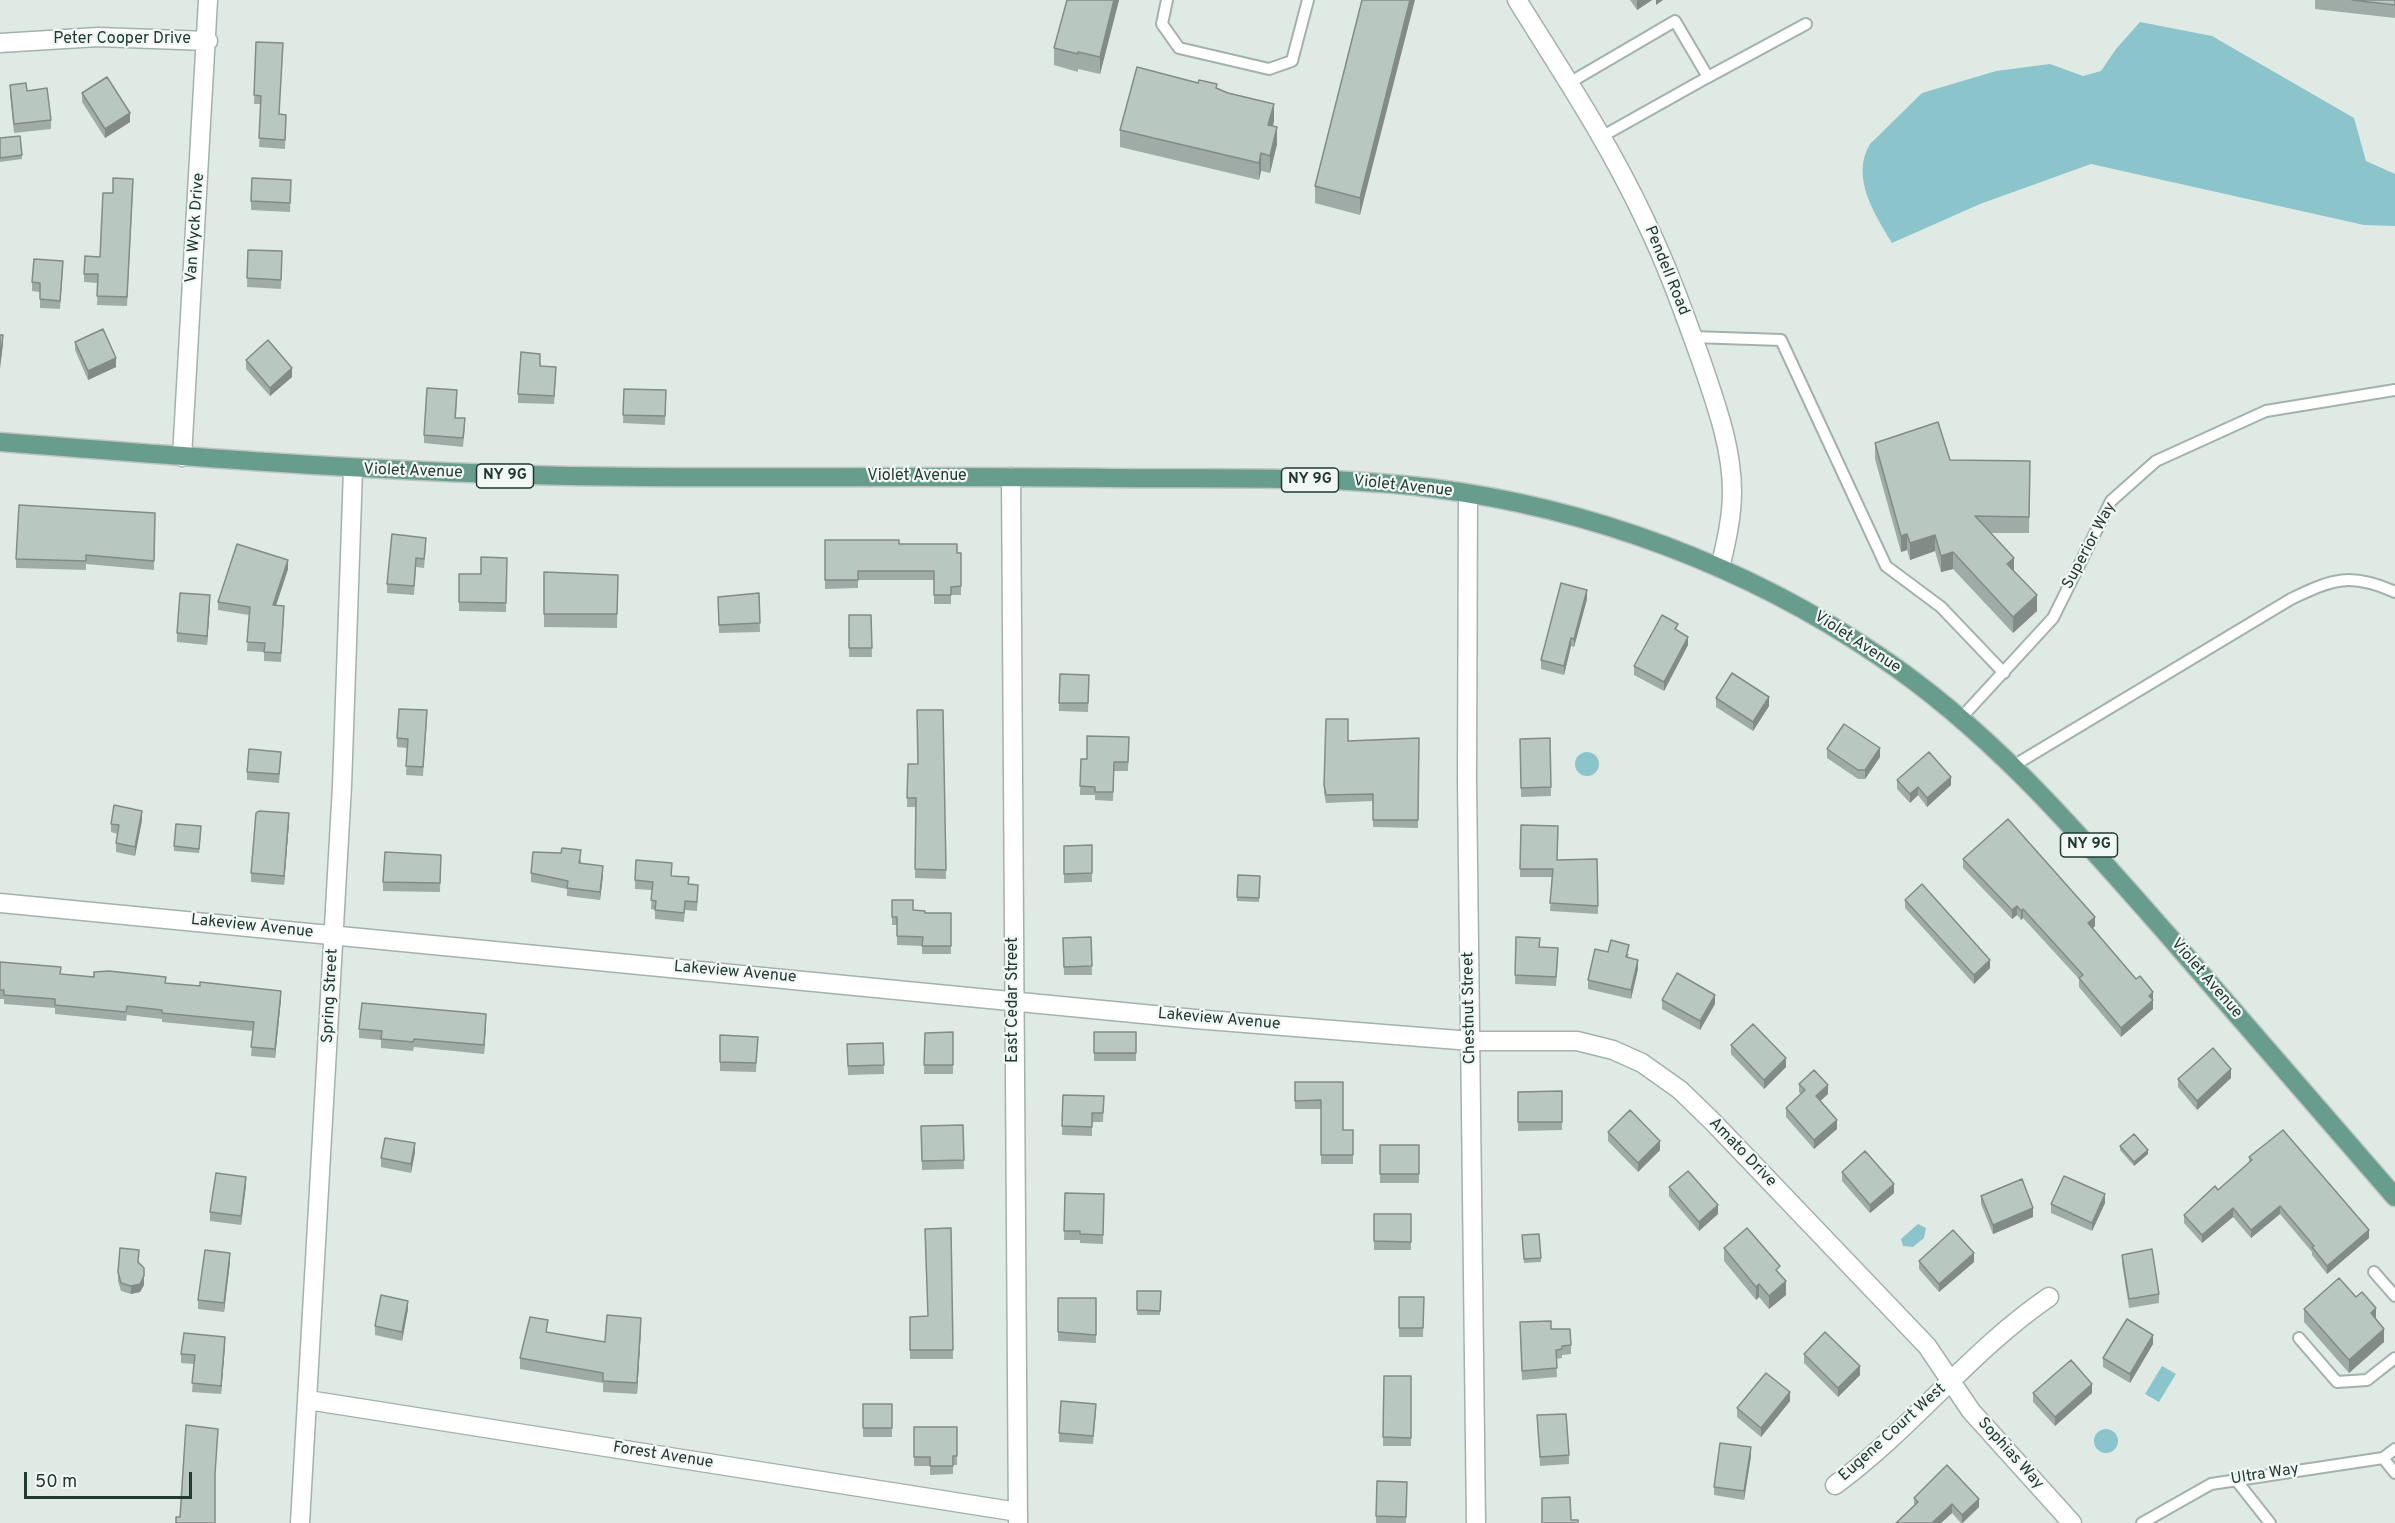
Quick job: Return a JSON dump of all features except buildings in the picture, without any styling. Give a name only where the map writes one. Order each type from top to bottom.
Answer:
[{"type":"main road","name":"Violet Avenue","points":[[0,442],[353,470],[520,476],[1011,477],[1339,481],[1468,494],[1551,510],[1658,543],[1772,592],[1851,637],[1961,718],[2013,765],[2088,844],[2395,1197]]},
{"type":"street","name":"Van Wyck Drive","points":[[182,457],[208,41],[208,0]]},
{"type":"street","name":"Pendell Road","points":[[1517,0],[1601,137],[1646,220],[1693,337],[1715,402],[1730,462],[1732,492],[1729,523],[1720,568]]},
{"type":"street","name":"Peter Cooper Drive","points":[[0,43],[98,37],[208,41]]},
{"type":"street","name":"Spring Street","points":[[300,1523],[342,786],[353,470]]},
{"type":"street","name":"East Cedar Street","points":[[1011,477],[1018,1518]]},
{"type":"street","name":"Chestnut Street","points":[[1468,494],[1476,1523]]},
{"type":"street","name":"Lakeview Avenue","points":[[0,903],[1195,1019],[1471,1041]]},
{"type":"street","name":"Amato Drive","points":[[1471,1041],[1577,1041],[1613,1050],[1642,1063],[1680,1090],[1927,1346],[1952,1381]]},
{"type":"street","name":"Eugene Court West","points":[[1835,1485],[1884,1446],[2004,1331],[2049,1297]]},
{"type":"street","name":"Sophias Way","points":[[1952,1381],[1971,1411],[2072,1523]]},
{"type":"street","name":"Forest Avenue","points":[[308,1400],[1018,1518]]},
{"type":"lane","points":[[1167,0],[1162,24],[1179,48],[1269,69],[1292,61],[1308,0]]},
{"type":"lane","points":[[1569,83],[1675,21],[1708,76]]},
{"type":"lane","points":[[1601,137],[1806,24]]},
{"type":"lane","points":[[1693,337],[1781,340],[1886,566],[1941,607],[2004,673]]},
{"type":"lane","name":"Superior Way","points":[[1961,718],[2054,618],[2111,501],[2156,461],[2266,411],[2395,390]]},
{"type":"lane","points":[[2013,765],[2291,599],[2329,581],[2374,583],[2395,592]]},
{"type":"lane","points":[[2374,1272],[2395,1296]]},
{"type":"lane","points":[[2299,1338],[2337,1382],[2367,1380],[2395,1358]]},
{"type":"lane","name":"Ultra Way","points":[[2142,1523],[2211,1484],[2383,1458],[2395,1449]]},
{"type":"lane","points":[[2383,1458],[2395,1473]]},
{"type":"lane","points":[[2236,1480],[2270,1523]]},
{"type":"water","points":[[2140,22],[2212,36],[2354,118],[2366,161],[2395,174],[2395,226],[2364,225],[2091,164],[1980,204],[1892,243],[1867,195],[1863,169],[1865,157],[1870,144],[1922,93],[1996,71],[2050,64],[2083,76],[2101,71],[2116,49]]},
{"type":"water","points":[[1587,752],[1596,755],[1599,764],[1596,773],[1587,776],[1578,773],[1575,764],[1578,755]]},
{"type":"water","points":[[1918,1224],[1926,1228],[1924,1238],[1913,1247],[1903,1246],[1901,1239]]},
{"type":"water","points":[[2162,1366],[2176,1374],[2159,1402],[2145,1394]]},
{"type":"water","points":[[2106,1429],[2114,1433],[2118,1441],[2114,1449],[2106,1453],[2098,1449],[2094,1441],[2098,1433]]}]
